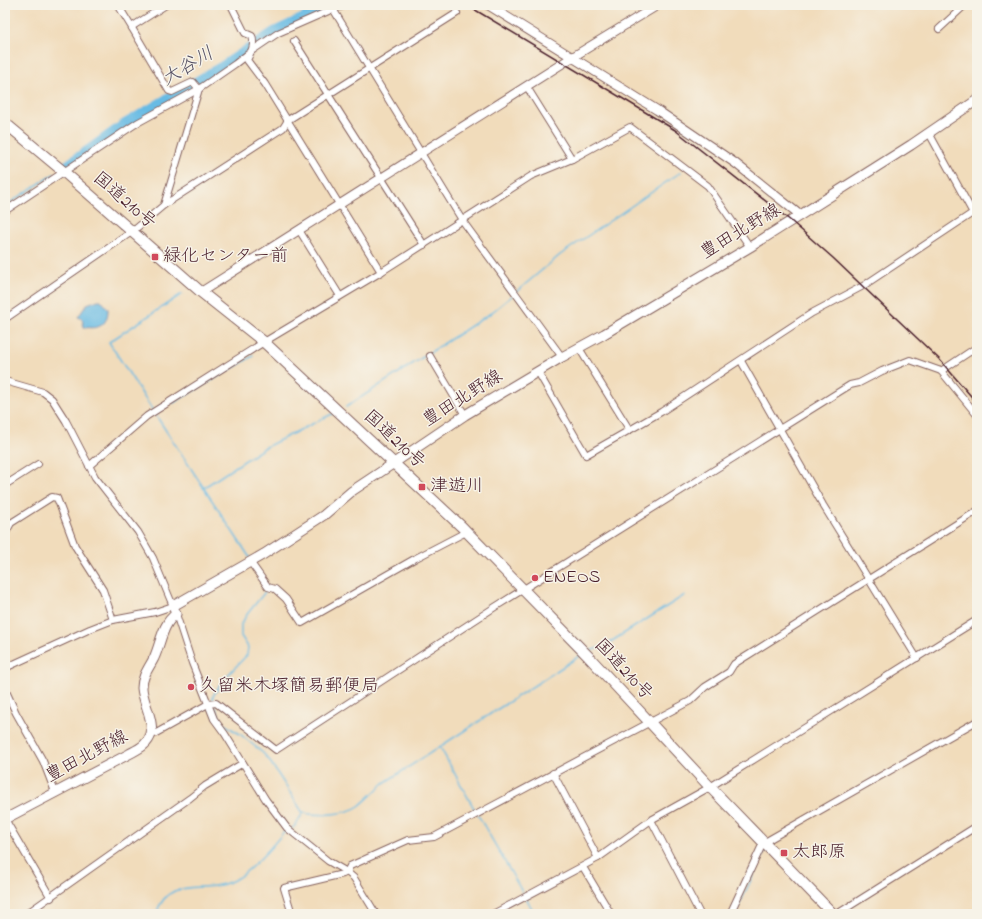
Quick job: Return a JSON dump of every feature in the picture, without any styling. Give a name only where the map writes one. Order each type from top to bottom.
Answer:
[{"type":"highway","name":"国道210号","points":[[5,123],[133,231],[201,292],[264,342],[394,463],[466,532],[523,590],[763,843],[833,914]]},
{"type":"main road","name":"豊田北野線","points":[[5,819],[130,754],[147,743],[151,728],[143,696],[142,679],[154,658],[164,630],[175,610],[251,563],[324,515],[352,491],[465,415],[750,247],[929,133],[977,100]]},
{"type":"street","points":[[118,5],[168,91],[172,92],[193,82],[199,89]]},
{"type":"street","points":[[132,28],[166,5]]},
{"type":"street","points":[[231,5],[245,33],[252,36],[253,40],[252,50],[247,60],[235,64]]},
{"type":"street","points":[[5,211],[136,123],[199,89],[278,33],[333,9],[347,5]]},
{"type":"street","points":[[488,5],[571,58],[657,110],[735,163],[800,215]]},
{"type":"street","points":[[201,292],[571,58],[658,5]]},
{"type":"street","points":[[939,29],[965,5]]},
{"type":"street","points":[[333,9],[462,220],[562,357]]},
{"type":"street","points":[[5,319],[133,231],[164,206],[283,128],[288,120],[457,13]]},
{"type":"street","points":[[294,40],[424,245]]},
{"type":"street","points":[[247,60],[265,84],[288,120],[381,272]]},
{"type":"street","points":[[527,87],[572,159]]},
{"type":"street","points":[[164,206],[199,89]]},
{"type":"street","points":[[89,466],[147,416],[264,342],[381,272],[531,176],[572,159],[630,128],[708,186],[750,247]]},
{"type":"street","points":[[538,372],[586,455],[661,412],[741,361],[812,313],[862,286],[975,212],[929,133]]},
{"type":"street","points":[[299,230],[340,296]]},
{"type":"street","points":[[941,371],[977,347]]},
{"type":"street","points":[[579,348],[629,429]]},
{"type":"street","points":[[430,356],[465,415]]},
{"type":"street","points":[[149,737],[208,704],[216,703],[276,750],[523,590],[850,385],[858,383],[882,370],[910,360],[941,371],[977,415]]},
{"type":"street","points":[[741,361],[823,505],[917,658]]},
{"type":"street","points":[[5,381],[47,394],[66,421],[89,466],[103,488],[138,532],[153,558],[175,610],[192,663],[214,719],[266,800],[287,828],[328,861],[354,878],[376,914]]},
{"type":"street","points":[[5,485],[38,464]]},
{"type":"street","points":[[5,534],[11,523],[52,497],[57,498],[75,546],[103,590],[113,620]]},
{"type":"street","points":[[292,914],[284,888],[347,872],[350,866],[408,840],[434,837],[690,701],[705,688],[729,672],[734,664],[977,511]]},
{"type":"street","points":[[251,563],[268,586],[275,589],[286,599],[302,623],[416,558],[466,532]]},
{"type":"street","points":[[5,668],[113,620],[155,612],[175,610]]},
{"type":"street","points":[[493,914],[598,858],[651,820],[710,787],[977,620]]},
{"type":"street","points":[[5,689],[16,713],[43,761],[55,792]]},
{"type":"street","points":[[730,914],[763,843],[977,721]]},
{"type":"street","points":[[26,914],[51,898],[205,786],[243,763]]},
{"type":"street","points":[[553,773],[598,858]]},
{"type":"street","points":[[5,819],[51,898]]},
{"type":"street","points":[[651,820],[700,914]]},
{"type":"street","points":[[836,914],[977,826]]},
{"type":"street","points":[[583,867],[611,914]]},
{"type":"water","points":[[101,300],[108,309],[105,322],[99,327],[84,327],[82,319],[78,317],[87,304]]},
{"type":"waterway","name":"大谷川","points":[[66,166],[123,125],[224,65],[274,32],[331,5]]},
{"type":"waterway","points":[[516,292],[560,255],[681,172]]},
{"type":"waterway","name":"大谷川","points":[[5,206],[54,174]]},
{"type":"waterway","points":[[153,411],[109,342],[182,294]]},
{"type":"waterway","points":[[346,407],[491,313],[513,295]]},
{"type":"waterway","points":[[173,403],[253,356]]},
{"type":"waterway","points":[[203,488],[264,448],[334,413]]},
{"type":"waterway","points":[[155,414],[250,558]]},
{"type":"waterway","points":[[213,701],[213,696],[224,679],[247,655],[248,647],[241,636],[241,624],[265,592],[266,588]]},
{"type":"waterway","points":[[590,651],[604,646],[685,595]]},
{"type":"waterway","points":[[214,704],[222,723],[240,734],[263,753],[269,760],[303,813],[340,813],[359,806],[384,783],[581,655]]},
{"type":"waterway","points":[[440,747],[476,812]]},
{"type":"waterway","points":[[291,829],[295,826],[303,813]]},
{"type":"waterway","points":[[478,815],[524,895]]},
{"type":"waterway","points":[[156,914],[162,902],[169,894],[188,888],[221,885],[239,877],[259,860],[283,833],[288,831]]},
{"type":"waterway","points":[[735,914],[765,850]]},
{"type":"waterway","points":[[526,898],[535,914]]},
{"type":"railway","points":[[467,5],[675,130],[791,221],[833,258],[939,359],[977,403]]},
{"type":"place","name":"緑化センター前","points":[[155,257]]},
{"type":"place","name":"津遊川","points":[[422,487]]},
{"type":"place","name":"ENEOS","points":[[535,578]]},
{"type":"place","name":"久留米木塚簡易郵便局","points":[[191,687]]},
{"type":"place","name":"太郎原","points":[[784,853]]}]
